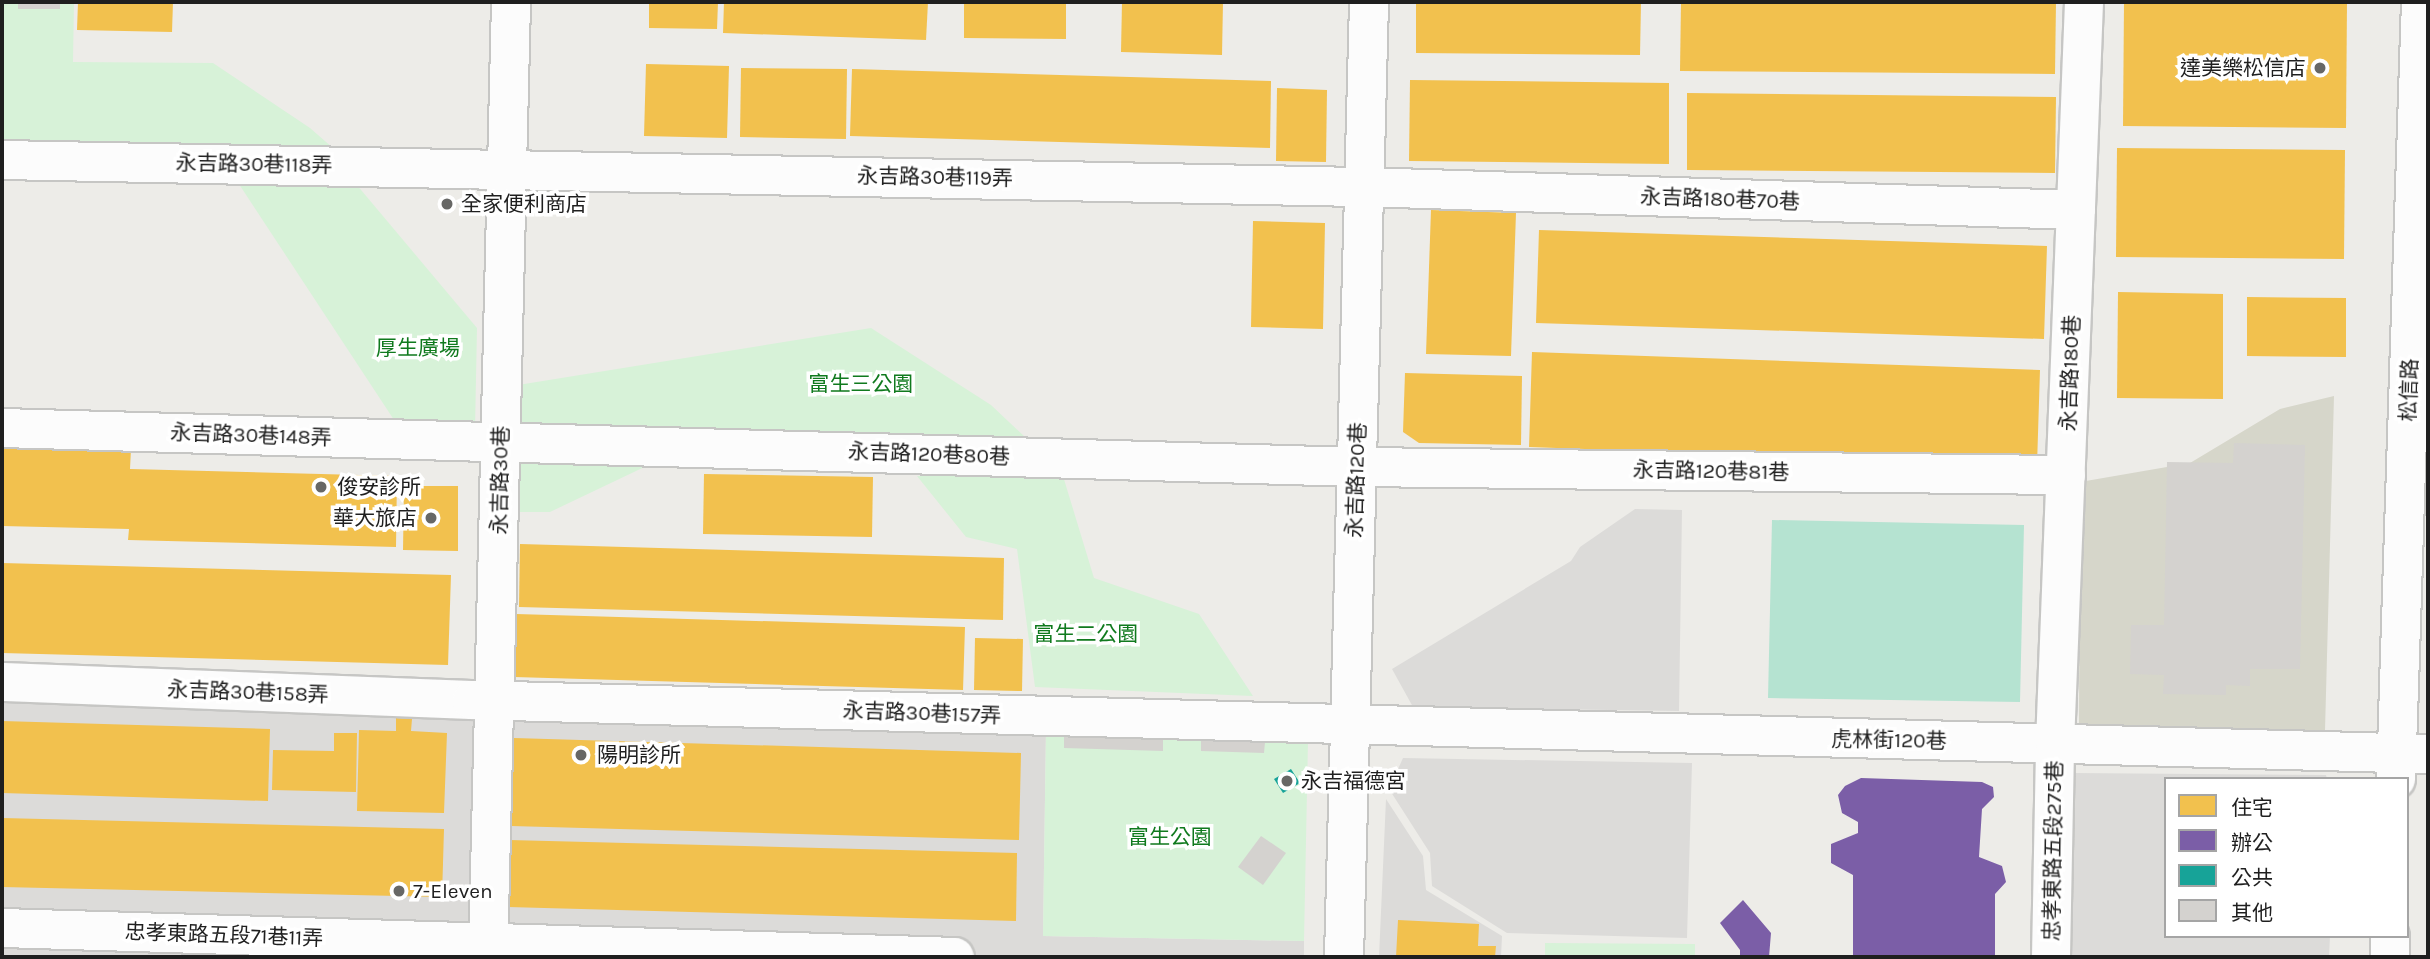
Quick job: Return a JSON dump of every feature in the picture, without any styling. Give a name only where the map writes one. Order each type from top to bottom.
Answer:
[{"type":"street","name":"永吉路30巷","points":[[488,950],[511,2]]},
{"type":"street","name":"永吉路120巷","points":[[1344,957],[1369,2]]},
{"type":"street","name":"永吉路180巷","points":[[2055,744],[2084,2]]},
{"type":"street","name":"松信路","points":[[2407,762],[2421,2]]},
{"type":"street","name":"永吉路30巷118弄","points":[[2,160],[506,168]]},
{"type":"street","name":"永吉路30巷119弄","points":[[506,168],[1364,187]]},
{"type":"street","name":"永吉路180巷70巷","points":[[1364,187],[2076,210]]},
{"type":"street","name":"永吉路30巷148弄","points":[[2,428],[501,442]]},
{"type":"street","name":"永吉路120巷80巷","points":[[501,442],[1357,467]]},
{"type":"street","name":"永吉路120巷81巷","points":[[1357,467],[2066,475]]},
{"type":"street","name":"永吉路30巷158弄","points":[[2,682],[494,701]]},
{"type":"street","name":"永吉路30巷157弄","points":[[494,701],[1350,726]]},
{"type":"street","name":"虎林街120巷","points":[[1350,726],[2055,744],[2407,762]]},
{"type":"street","name":"忠孝東路五段275巷","points":[[2051,957],[2055,744]]},
{"type":"street","name":"忠孝東路五段71巷11弄","points":[[2,928],[488,950],[955,957]]},
{"type":"street","points":[[2390,938],[2390,957]]},
{"type":"shaded area","points":[[2334,396],[2325,731],[2079,726],[2080,482],[2190,463],[2280,409]]},
{"type":"shaded area","points":[[1635,509],[1682,510],[1679,711],[1413,707],[1392,669],[1571,561],[1580,547]]},
{"type":"shaded area","points":[[2,700],[1046,731],[1043,936],[1304,941],[1304,957],[2,957]]},
{"type":"shaded area","points":[[1403,758],[1692,763],[1687,938],[1507,933],[1432,886],[1430,853],[1389,789]]},
{"type":"shaded area","points":[[2073,773],[2326,775],[2164,777],[2164,938],[2330,938],[2329,957],[2070,957]]},
{"type":"shaded area","points":[[1386,799],[1423,856],[1426,890],[1502,936],[1501,957],[1379,957]]},
{"type":"green space","points":[[2,2],[74,2],[73,62],[213,63],[310,128],[341,155],[2,146]]},
{"type":"green space","name":"厚生廣場","points":[[233,175],[351,178],[477,328],[475,429],[398,426]]},
{"type":"green space","name":"富生三公園","points":[[871,328],[991,405],[1025,437],[516,432],[518,385]]},
{"type":"green space","points":[[514,458],[657,461],[550,512],[514,512]]},
{"type":"green space","name":"富生二公園","points":[[917,476],[1063,476],[1094,578],[1199,614],[1253,696],[1035,687],[1017,549],[966,537]]},
{"type":"green space","points":[[1772,520],[2024,525],[2020,702],[1768,698]]},
{"type":"green space","name":"富生公園","points":[[1046,731],[1308,741],[1304,941],[1043,936]]},
{"type":"green space","points":[[1545,943],[1695,944],[1695,957],[1545,957]]},
{"type":"building: 住宅","points":[[78,2],[173,2],[172,32],[77,30]]},
{"type":"building: 住宅","points":[[649,2],[718,2],[717,29],[649,28]]},
{"type":"building: 住宅","points":[[724,2],[928,2],[926,40],[723,33]]},
{"type":"building: 住宅","points":[[964,2],[1066,2],[1066,39],[964,38]]},
{"type":"building: 住宅","points":[[1122,2],[1223,2],[1222,55],[1121,52]]},
{"type":"building: 住宅","points":[[1416,2],[1641,2],[1640,55],[1416,53]]},
{"type":"building: 住宅","points":[[1681,2],[2056,2],[2055,74],[1680,71]]},
{"type":"building: 住宅","points":[[2124,2],[2347,2],[2346,128],[2123,126]]},
{"type":"building: 住宅","points":[[646,64],[729,66],[727,138],[644,136]]},
{"type":"building: 住宅","points":[[741,68],[847,69],[846,139],[740,137]]},
{"type":"building: 住宅","points":[[852,69],[1271,81],[1270,148],[850,136]]},
{"type":"building: 住宅","points":[[1410,80],[1669,83],[1669,164],[1409,161]]},
{"type":"building: 住宅","points":[[1277,88],[1327,90],[1326,162],[1276,161]]},
{"type":"building: 住宅","points":[[1687,93],[2056,97],[2055,173],[1687,170]]},
{"type":"building: 住宅","points":[[2117,148],[2345,150],[2344,259],[2116,257]]},
{"type":"building: 住宅","points":[[1431,210],[1516,213],[1511,356],[1426,354]]},
{"type":"building: 住宅","points":[[1253,221],[1325,223],[1323,329],[1251,327]]},
{"type":"building: 住宅","points":[[1539,230],[2047,246],[2044,339],[1536,323]]},
{"type":"building: 住宅","points":[[2118,292],[2223,294],[2223,399],[2117,398]]},
{"type":"building: 住宅","points":[[2247,297],[2346,298],[2346,357],[2247,356]]},
{"type":"building: 住宅","points":[[1532,352],[2040,370],[2037,465],[1529,447]]},
{"type":"building: 住宅","points":[[1405,373],[1522,376],[1521,445],[1419,443],[1403,432]]},
{"type":"building: 住宅","points":[[2,446],[131,449],[130,469],[397,476],[396,547],[128,540],[129,529],[2,526]]},
{"type":"building: 住宅","points":[[704,474],[873,477],[872,537],[703,534]]},
{"type":"building: 住宅","name":"華大旅店","points":[[404,486],[458,486],[458,551],[403,550]]},
{"type":"building: 住宅","points":[[520,544],[1004,558],[1003,620],[519,607]]},
{"type":"building: 住宅","points":[[2,563],[451,575],[448,665],[2,653]]},
{"type":"building: 住宅","points":[[516,614],[965,627],[963,690],[514,677]]},
{"type":"building: 住宅","points":[[975,638],[1023,639],[1022,691],[974,690]]},
{"type":"building: 住宅","points":[[396,718],[412,719],[411,731],[447,733],[444,813],[357,811],[359,730],[396,731]]},
{"type":"building: 住宅","points":[[2,721],[270,729],[268,801],[2,793]]},
{"type":"building: 住宅","points":[[334,733],[357,733],[356,792],[272,790],[273,750],[334,751]]},
{"type":"building: 住宅","points":[[514,738],[1021,753],[1019,840],[511,826]]},
{"type":"building: 住宅","points":[[2,818],[444,829],[442,897],[2,887]]},
{"type":"building: 住宅","points":[[509,840],[1017,853],[1016,921],[507,907]]},
{"type":"building: 住宅","points":[[1398,920],[1479,924],[1478,946],[1496,946],[1495,957],[1396,957]]},
{"type":"building: 辦公","points":[[1861,778],[1982,782],[1993,787],[1994,797],[1982,809],[1979,857],[2002,866],[2006,882],[1995,894],[1995,957],[1853,957],[1853,875],[1831,863],[1831,844],[1858,833],[1858,822],[1842,813],[1838,795],[1845,786]]},
{"type":"building: 辦公","points":[[1743,900],[1771,933],[1769,957],[1740,957],[1740,950],[1720,923]]},
{"type":"building: 公共","name":"永吉福德宮","points":[[1291,769],[1300,783],[1283,793],[1274,779]]},
{"type":"building: 其他","points":[[18,2],[60,2],[60,9],[18,9]]},
{"type":"building: 其他","points":[[2234,443],[2305,445],[2300,669],[2250,669],[2250,686],[2226,685],[2226,695],[2163,694],[2164,675],[2130,674],[2131,625],[2164,625],[2167,462],[2233,463]]},
{"type":"building: 其他","points":[[1064,737],[1163,739],[1163,751],[1064,748]]},
{"type":"building: 其他","points":[[1201,740],[1265,742],[1264,753],[1201,751]]},
{"type":"building: 其他","points":[[1261,836],[1286,853],[1263,885],[1238,867]]},
{"type":"place","name":"達美樂松信店","points":[[2320,68]]},
{"type":"place","name":"全家便利商店","points":[[447,204]]},
{"type":"place","name":"俊安診所","points":[[321,487]]},
{"type":"place","name":"華大旅店","points":[[431,518]]},
{"type":"place","name":"陽明診所","points":[[581,755]]},
{"type":"place","name":"永吉福德宮","points":[[1287,781]]},
{"type":"place","name":"7-Eleven","points":[[399,891]]}]
